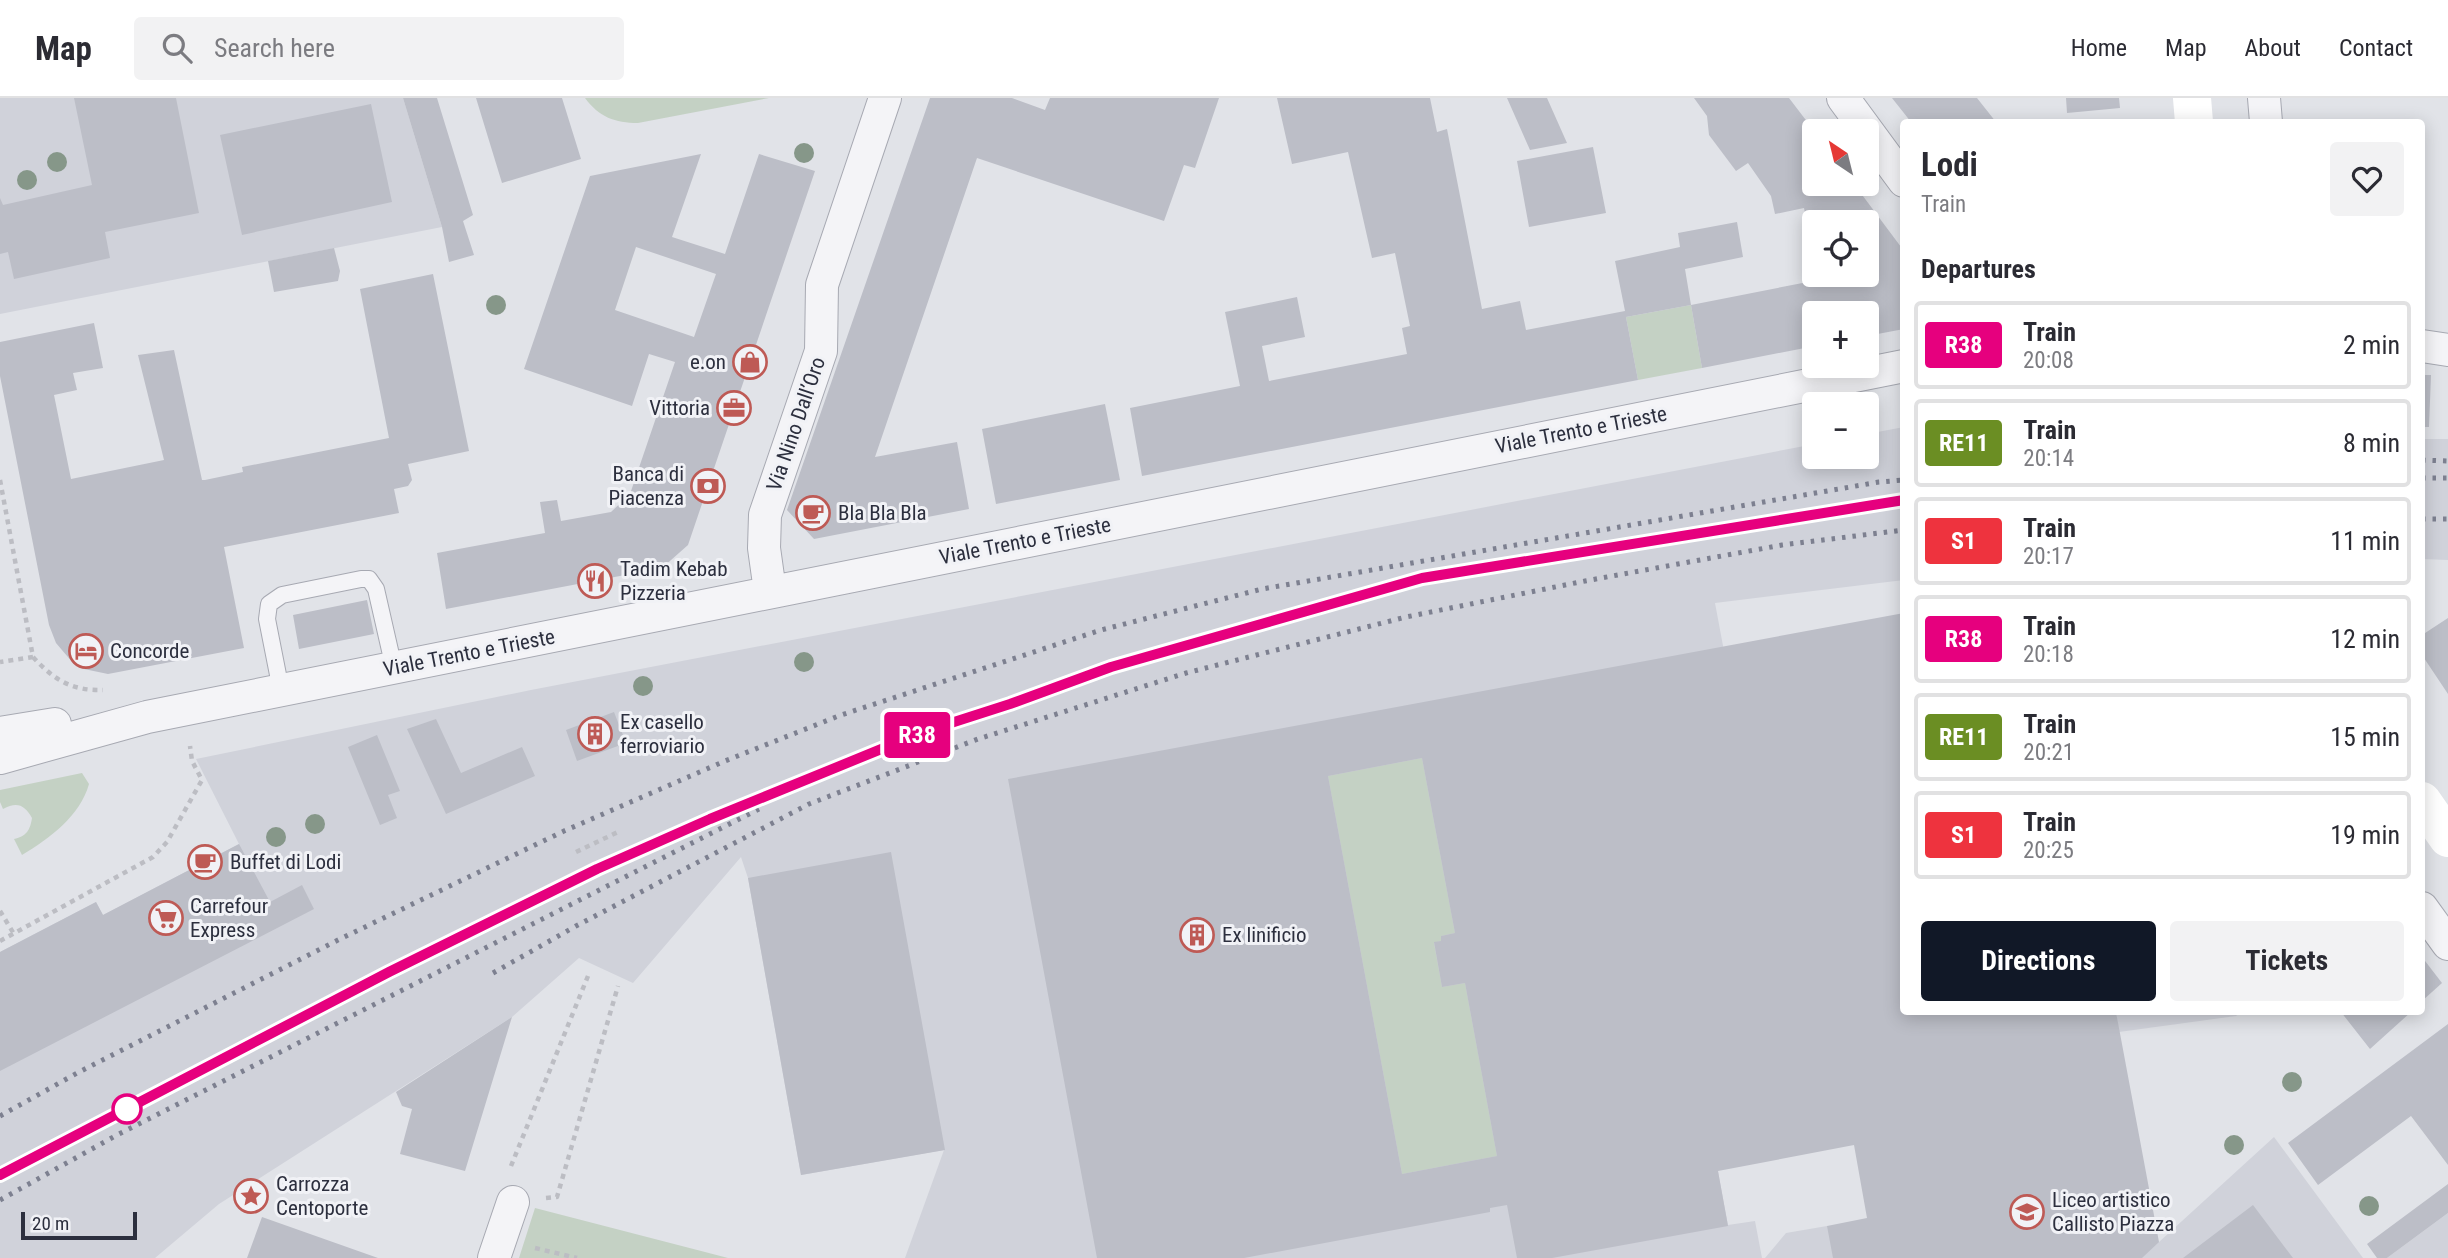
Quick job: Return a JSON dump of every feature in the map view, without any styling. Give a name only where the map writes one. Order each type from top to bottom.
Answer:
[{"type":"street","name":"Via Nino Dall’Oro","points":[[770,592],[764,548],[765,515],[821,351],[822,285],[885,98]]},
{"type":"street","points":[[1843,98],[1900,176]]},
{"type":"street","points":[[2192,98],[2194,119]]},
{"type":"street","points":[[2264,98],[2266,119]]},
{"type":"street","points":[[2425,346],[2448,350]]},
{"type":"street","name":"Viale Trento e Trieste","points":[[1,743],[147,717],[1900,367]]},
{"type":"street","points":[[2425,805],[2448,838]]},
{"type":"street","points":[[2425,912],[2448,944]]},
{"type":"street","points":[[497,1248],[513,1202]]},
{"type":"lane","points":[[281,690],[267,619],[269,604],[282,595],[361,579],[369,579],[376,589],[394,668]]},
{"type":"path","points":[[0,480],[33,657],[48,674],[64,683],[86,690],[111,690]]},
{"type":"path","points":[[0,662],[33,657]]},
{"type":"path","points":[[0,941],[153,857],[167,842],[202,780],[189,747],[194,742],[187,709]]},
{"type":"path","points":[[576,852],[620,831]]},
{"type":"path","points":[[0,911],[14,934]]},
{"type":"path","points":[[588,976],[506,1180],[513,1202],[557,1197],[618,986]]},
{"type":"path","points":[[497,1248],[577,1258]]},
{"type":"shaded area","points":[[0,98],[403,98],[442,227],[0,314]]},
{"type":"shaded area","points":[[1900,428],[1900,580],[1715,603],[1764,865],[1664,884],[1728,1225],[1755,1221],[1762,1258],[905,1258],[944,1150],[801,1175],[748,878],[741,857],[633,983],[579,958],[512,1017],[219,1204],[155,1258],[0,1258],[0,952],[96,902],[103,915],[239,844],[196,759],[531,690],[1802,446],[1802,469],[1879,469],[1879,432]]},
{"type":"shaded area","points":[[2425,439],[2448,439],[2448,560],[2425,559]]},
{"type":"shaded area","points":[[2116,1015],[2238,1015],[2236,1016],[2119,1032]]},
{"type":"shaded area","points":[[2274,1137],[2363,1258],[1765,1258],[1786,1233],[1827,1226],[2159,1242]]},
{"type":"shaded area","points":[[2448,1213],[2448,1258],[2387,1258]]},
{"type":"green space","points":[[585,98],[769,98],[638,123],[608,118]]},
{"type":"green space","points":[[1691,305],[1702,368],[1638,380],[1626,317]]},
{"type":"green space","points":[[1422,758],[1455,933],[1441,936],[1441,941],[1434,943],[1442,987],[1465,983],[1497,1156],[1402,1174],[1328,776]]},
{"type":"green space","points":[[82,773],[89,784],[79,806],[53,834],[22,855],[14,839],[27,832],[32,818],[20,806],[12,805],[3,809],[0,790]]},
{"type":"green space","points":[[535,1208],[705,1252],[728,1258],[519,1258]]},
{"type":"building","points":[[74,98],[176,98],[199,213],[105,232],[110,258],[14,279],[8,252],[0,254],[0,198],[3,205],[92,185]]},
{"type":"building","points":[[403,98],[437,98],[473,215],[463,221],[474,255],[449,262],[442,227]]},
{"type":"building","points":[[476,98],[562,98],[581,159],[502,183]]},
{"type":"building","points":[[930,98],[1012,98],[1045,110],[1050,98],[1219,98],[1195,168],[1184,165],[1164,221],[977,158],[875,457],[957,442],[969,509],[814,539],[787,510]]},
{"type":"building","points":[[1277,98],[1430,98],[1437,132],[1447,129],[1482,309],[1520,301],[1526,330],[1625,311],[1615,261],[1680,247],[1678,233],[1737,222],[1743,257],[1685,269],[1691,305],[1626,317],[1638,380],[1142,476],[1130,408],[1240,386],[1225,312],[1297,297],[1305,337],[1262,346],[1269,381],[1407,354],[1402,328],[1410,326],[1395,253],[1372,258],[1348,152],[1292,164]]},
{"type":"building","points":[[1507,98],[1547,98],[1567,143],[1530,150]]},
{"type":"building","points":[[1694,98],[1789,98],[1805,119],[1802,119],[1802,196],[1863,196],[1873,210],[1804,208],[1775,214],[1771,196],[1748,163],[1736,171],[1709,135],[1707,116]]},
{"type":"building","points":[[1892,98],[1977,98],[1994,119],[1909,119]]},
{"type":"building","points":[[2066,98],[2119,98],[2120,108],[2067,113]]},
{"type":"building","points":[[371,104],[392,202],[242,235],[220,135]]},
{"type":"building","points":[[1593,147],[1606,213],[1529,227],[1517,161]]},
{"type":"building","points":[[701,154],[672,237],[725,254],[759,154],[815,171],[688,545],[662,568],[446,609],[437,553],[545,533],[540,502],[557,500],[561,521],[611,512],[630,494],[675,362],[649,354],[632,406],[524,369],[590,176]],"holes":[[[636,247],[716,274],[694,337],[615,310]]]},
{"type":"building","points":[[1879,218],[1900,246],[1900,330],[1879,334],[1879,301],[1802,301],[1802,349],[1702,368],[1691,305],[1802,283],[1802,287],[1879,287]]},
{"type":"building","points":[[334,248],[340,271],[338,281],[274,292],[268,261]]},
{"type":"building","points":[[433,274],[469,451],[408,464],[412,480],[408,486],[394,489],[399,513],[224,547],[244,648],[108,674],[84,669],[73,663],[56,643],[49,625],[0,376],[0,342],[94,323],[103,368],[73,373],[77,390],[54,395],[71,479],[164,460],[138,355],[174,350],[202,480],[205,480],[243,472],[242,467],[389,438],[360,289]]},
{"type":"building","points":[[2425,375],[2431,375],[2429,427],[2425,427]]},
{"type":"building","points":[[1105,404],[1120,480],[996,504],[982,429]]},
{"type":"building","points":[[367,600],[374,634],[299,649],[293,615]]},
{"type":"building","name":"Ex linificio","points":[[1900,614],[1900,1015],[2117,1015],[2159,1242],[2142,1258],[1833,1258],[1827,1226],[1867,1218],[1854,1145],[1718,1171],[1728,1226],[1552,1258],[1517,1258],[1507,1205],[1490,1208],[1490,1212],[1244,1258],[1097,1258],[1008,779]],"holes":[[[1422,758],[1455,933],[1441,936],[1441,941],[1434,942],[1442,987],[1465,983],[1497,1156],[1402,1174],[1328,776]]]},
{"type":"building","points":[[2448,618],[2448,694],[2425,660],[2425,633]]},
{"type":"building","name":"Ex casello ferroviario","points":[[614,712],[626,743],[577,761],[566,730]]},
{"type":"building","points":[[436,719],[461,773],[522,747],[535,776],[446,814],[407,729]]},
{"type":"building","points":[[377,735],[400,791],[388,795],[397,818],[380,825],[348,747]]},
{"type":"building","points":[[239,844],[270,902],[302,885],[314,909],[0,1071],[0,952],[96,902],[103,915]]},
{"type":"building","points":[[891,852],[945,1150],[801,1175],[748,878]]},
{"type":"building","points":[[2425,961],[2442,983],[2425,998]]},
{"type":"building","points":[[2343,1015],[2408,1015],[2370,1049]]},
{"type":"building","points":[[512,1017],[465,1171],[400,1154],[412,1109],[402,1106],[396,1092]]},
{"type":"building","points":[[2448,1024],[2448,1165],[2411,1116],[2318,1185],[2288,1143]]},
{"type":"building","points":[[2448,1184],[2448,1213],[2387,1258],[2377,1258],[2367,1244]]},
{"type":"building","points":[[2253,1205],[2293,1258],[2183,1258]]},
{"type":"building","points":[[262,1217],[378,1258],[247,1258]]},
{"type":"railway","points":[[2425,460],[2448,461]]},
{"type":"railway","points":[[2425,478],[2448,478]]},
{"type":"railway","points":[[0,1116],[79,1072],[340,939],[564,831],[725,761],[841,715],[1101,630],[1262,589],[1900,480]]},
{"type":"railway","points":[[0,1175],[389,972],[597,869],[710,819],[923,732],[1111,667],[1422,578],[1900,501]]},
{"type":"railway","points":[[2425,519],[2448,519]]},
{"type":"railway","points":[[493,973],[576,926],[809,804],[978,739],[1186,673],[1406,617],[1585,581],[1782,545],[1900,530]]},
{"type":"railway","points":[[0,1200],[117,1135],[759,809]]},
{"type":"train","name":"R38","points":[[0,1175],[389,972],[597,869],[710,819],[923,732],[1111,667],[1422,578],[1900,501]]},
{"type":"place","name":"e.on","points":[[750,362]]},
{"type":"place","name":"Vittoria","points":[[734,408]]},
{"type":"place","name":"Banca di Piacenza","points":[[708,486]]},
{"type":"place","name":"Bla Bla Bla","points":[[813,513]]},
{"type":"place","name":"Tadim Kebab Pizzeria","points":[[595,581]]},
{"type":"place","name":"Concorde","points":[[86,651]]},
{"type":"place","name":"Ex casello ferroviario","points":[[595,734]]},
{"type":"place","name":"Buffet di Lodi","points":[[205,862]]},
{"type":"place","name":"Carrefour Express","points":[[166,918]]},
{"type":"place","name":"Ex linificio","points":[[1197,935]]},
{"type":"place","name":"Carrozza Centoporte","points":[[251,1196]]},
{"type":"place","name":"Liceo artistico Callisto Piazza","points":[[2027,1212]]}]
